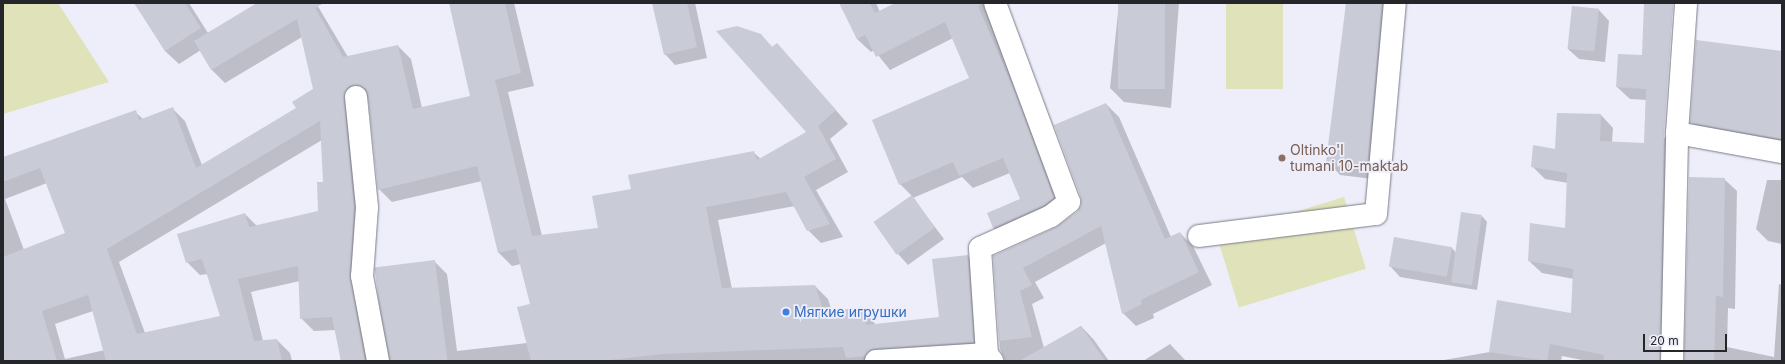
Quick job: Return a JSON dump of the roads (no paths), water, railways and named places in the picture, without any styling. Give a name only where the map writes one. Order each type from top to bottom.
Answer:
[{"type":"street","points":[[876,361],[989,357],[980,248],[1051,216],[1069,202],[995,3]]},
{"type":"street","points":[[1199,236],[1376,214],[1395,3]]},
{"type":"street","points":[[1672,361],[1677,133],[1686,3]]},
{"type":"street","points":[[356,97],[367,207],[362,276],[378,361]]},
{"type":"street","points":[[1677,133],[1782,152]]},
{"type":"place","name":"Oltinko'l tumani 10-maktab","points":[[1282,158]]},
{"type":"place","name":"Мягкие игрушки","points":[[786,312]]}]
